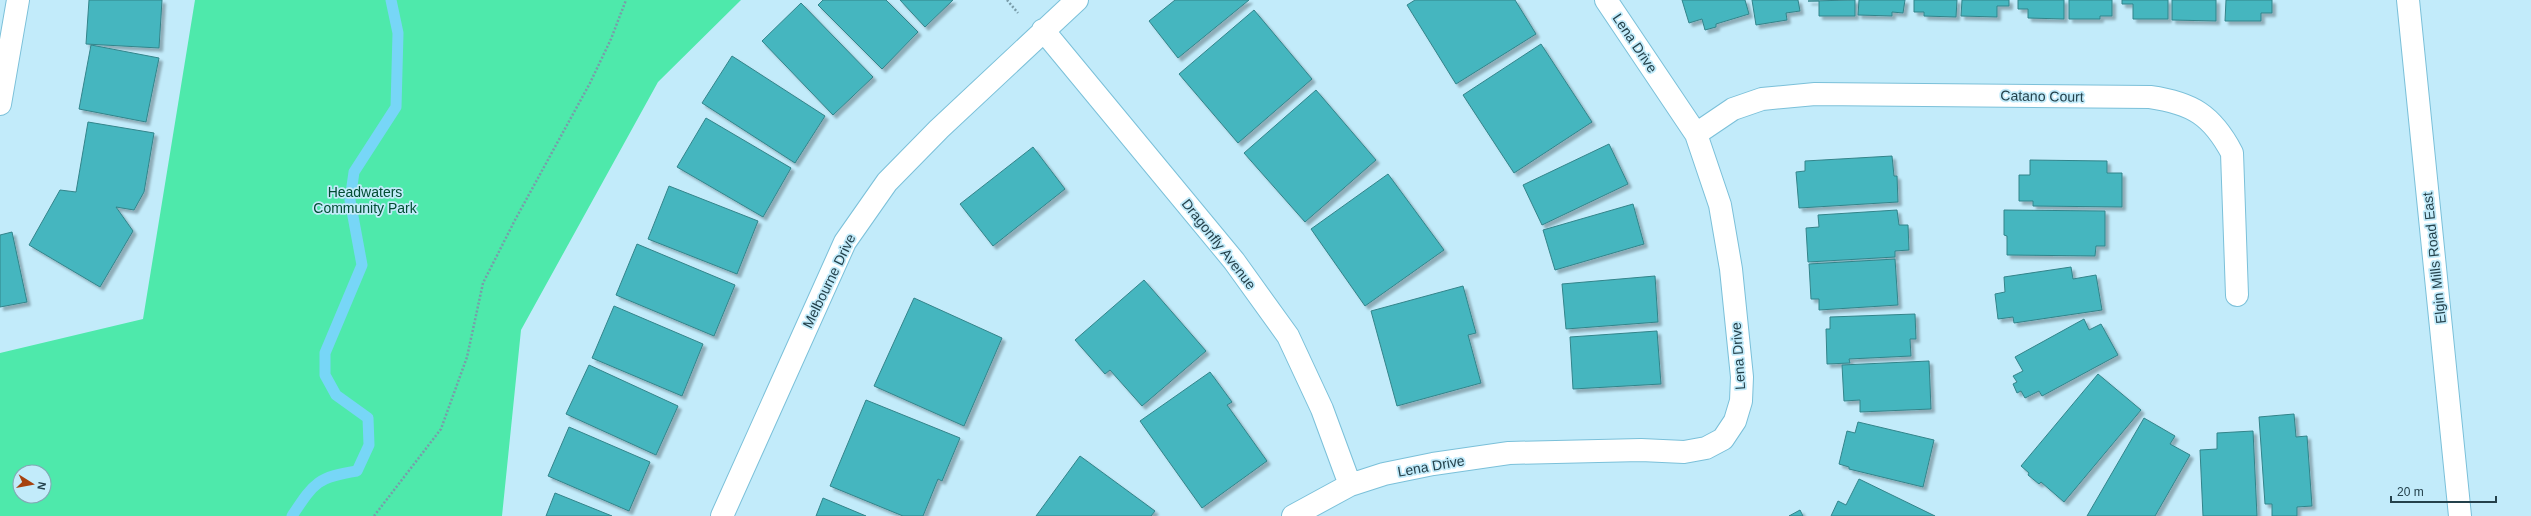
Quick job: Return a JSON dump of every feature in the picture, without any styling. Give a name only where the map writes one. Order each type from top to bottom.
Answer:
[{"type":"street","points":[[0,104],[18,0]]},
{"type":"street","name":"Melbourne Drive","points":[[722,516],[845,242],[886,182],[1076,0]]},
{"type":"street","name":"Lena Drive","points":[[1293,516],[1350,485],[1384,474],[1433,464],[1509,453],[1641,450],[1684,452],[1706,448],[1723,439],[1735,421],[1741,401],[1742,377],[1731,269],[1720,205],[1696,134],[1606,0]]},
{"type":"street","name":"Elgin Mills Road East","points":[[2408,0],[2460,516]]},
{"type":"street","name":"Dragonfly Avenue","points":[[1043,30],[1234,261],[1288,336],[1322,409],[1350,485]]},
{"type":"street","name":"Catano Court","points":[[1696,134],[1733,109],[1762,100],[1815,94],[2150,97],[2172,100],[2193,108],[2208,118],[2222,134],[2232,153],[2237,294]]},
{"type":"path","points":[[374,516],[441,429],[467,357],[483,283],[515,220],[590,83],[611,39],[626,0]]},
{"type":"path","points":[[1007,0],[1022,17]]},
{"type":"green space","name":"Headwaters Community Park","points":[[195,0],[741,0],[658,82],[521,330],[502,516],[0,516],[0,353],[143,319]]},
{"type":"building","points":[[89,0],[162,0],[159,48],[86,44]]},
{"type":"building","points":[[823,0],[886,0],[918,32],[882,69],[818,5]]},
{"type":"building","points":[[900,0],[953,0],[925,27]]},
{"type":"building","points":[[1175,0],[1249,0],[1178,58],[1149,21]]},
{"type":"building","points":[[1415,0],[1515,0],[1536,34],[1456,84],[1407,5]]},
{"type":"building","points":[[1682,0],[1745,0],[1749,14],[1716,24],[1716,27],[1705,30],[1702,19],[1689,23]]},
{"type":"building","points":[[1752,0],[1798,0],[1800,11],[1786,13],[1787,20],[1756,25]]},
{"type":"building","points":[[1855,0],[1855,16],[1819,16],[1819,1],[1808,1]]},
{"type":"building","points":[[1859,0],[1905,0],[1903,13],[1892,12],[1892,16],[1858,15]]},
{"type":"building","points":[[1914,0],[1957,0],[1956,17],[1924,16],[1924,12],[1914,12]]},
{"type":"building","points":[[1962,0],[2009,0],[2009,6],[1997,6],[1997,17],[1961,16]]},
{"type":"building","points":[[2018,0],[2064,0],[2064,19],[2028,18],[2028,9],[2018,9]]},
{"type":"building","points":[[2069,0],[2112,0],[2112,16],[2100,16],[2100,19],[2069,19]]},
{"type":"building","points":[[2122,0],[2168,0],[2168,19],[2133,19],[2133,4],[2122,4]]},
{"type":"building","points":[[2172,0],[2216,0],[2216,21],[2172,20]]},
{"type":"building","points":[[2226,0],[2272,0],[2272,13],[2261,13],[2261,21],[2225,21]]},
{"type":"building","points":[[801,3],[873,77],[833,115],[762,41]]},
{"type":"building","points":[[1254,10],[1312,79],[1238,143],[1179,74]]},
{"type":"building","points":[[1541,44],[1592,122],[1514,173],[1463,95]]},
{"type":"building","points":[[91,45],[159,58],[146,122],[79,109]]},
{"type":"building","points":[[732,56],[825,116],[795,163],[702,103]]},
{"type":"building","points":[[1316,90],[1376,160],[1305,222],[1244,153]]},
{"type":"building","points":[[706,118],[791,168],[763,217],[677,167]]},
{"type":"building","points":[[88,122],[154,133],[144,192],[134,210],[116,207],[133,231],[100,287],[29,245],[60,190],[76,192]]},
{"type":"building","points":[[1609,144],[1628,184],[1542,225],[1523,185]]},
{"type":"building","points":[[1033,147],[1065,189],[993,246],[960,204]]},
{"type":"building","points":[[1892,156],[1894,176],[1897,176],[1898,202],[1799,208],[1796,172],[1805,171],[1805,161]]},
{"type":"building","points":[[2030,160],[2107,161],[2107,173],[2122,173],[2122,207],[2033,206],[2033,201],[2019,201],[2019,175],[2030,175]]},
{"type":"building","points":[[1388,174],[1444,250],[1365,306],[1311,229]]},
{"type":"building","points":[[669,186],[758,221],[737,274],[648,239]]},
{"type":"building","points":[[1633,204],[1644,244],[1555,270],[1543,230]]},
{"type":"building","points":[[1897,210],[1899,225],[1908,225],[1909,250],[1895,251],[1895,257],[1808,262],[1806,228],[1819,227],[1818,215]]},
{"type":"building","points":[[2004,210],[2105,211],[2105,246],[2096,246],[2095,256],[2007,255],[2007,236],[2004,235]]},
{"type":"building","points":[[12,232],[27,302],[0,307],[0,235]]},
{"type":"building","points":[[637,244],[735,285],[714,336],[616,295]]},
{"type":"building","points":[[1895,259],[1898,305],[1819,310],[1819,299],[1811,299],[1809,264]]},
{"type":"building","points":[[2071,267],[2073,279],[2096,275],[2102,310],[2014,323],[2013,317],[1998,319],[1995,294],[2005,292],[2004,277]]},
{"type":"building","points":[[1655,276],[1658,322],[1566,329],[1562,284]]},
{"type":"building","points":[[1144,280],[1206,351],[1142,406],[1110,370],[1105,374],[1075,340]]},
{"type":"building","points":[[1463,286],[1476,333],[1468,335],[1481,383],[1397,406],[1371,311]]},
{"type":"building","points":[[914,298],[1002,338],[964,426],[874,386]]},
{"type":"building","points":[[614,306],[703,344],[682,396],[592,358]]},
{"type":"building","points":[[1915,314],[1916,339],[1910,339],[1911,356],[1849,359],[1850,363],[1827,364],[1826,329],[1830,329],[1830,317]]},
{"type":"building","points":[[2084,319],[2089,330],[2101,324],[2118,355],[2042,396],[2039,391],[2025,398],[2021,391],[2017,393],[2013,384],[2017,382],[2013,376],[2023,371],[2015,357]]},
{"type":"building","points":[[1657,331],[1661,384],[1573,389],[1570,337]]},
{"type":"building","points":[[1929,361],[1931,409],[1860,412],[1860,400],[1844,401],[1842,365]]},
{"type":"building","points":[[589,365],[678,406],[656,455],[566,414]]},
{"type":"building","points":[[1210,372],[1232,402],[1227,405],[1267,461],[1202,508],[1140,421]]},
{"type":"building","points":[[2098,374],[2141,410],[2064,502],[2041,482],[2039,484],[2028,475],[2029,473],[2021,466]]},
{"type":"building","points":[[866,400],[960,438],[942,481],[938,479],[923,516],[903,516],[830,486]]},
{"type":"building","points":[[2294,414],[2296,437],[2307,436],[2312,506],[2297,507],[2297,516],[2272,516],[2272,504],[2265,504],[2259,417]]},
{"type":"building","points":[[2144,418],[2175,436],[2170,444],[2190,455],[2155,516],[2087,516]]},
{"type":"building","points":[[1858,422],[1934,440],[1923,487],[1849,469],[1849,467],[1839,464],[1847,431],[1855,433]]},
{"type":"building","points":[[569,427],[650,462],[629,511],[548,476]]},
{"type":"building","points":[[2253,431],[2257,516],[2203,516],[2200,450],[2217,449],[2217,433]]},
{"type":"building","points":[[1080,456],[1155,511],[1151,516],[1036,516]]},
{"type":"building","points":[[1859,479],[1935,516],[1831,516],[1838,501],[1846,505]]},
{"type":"building","points":[[555,493],[612,516],[546,516]]},
{"type":"building","points":[[823,498],[866,516],[816,516]]},
{"type":"building","points":[[1800,510],[1803,516],[1789,516]]},
{"type":"waterway","points":[[292,516],[306,496],[318,483],[333,476],[357,471],[369,445],[368,418],[336,395],[325,375],[325,353],[362,265],[350,200],[354,172],[396,107],[398,33],[391,0]]}]
